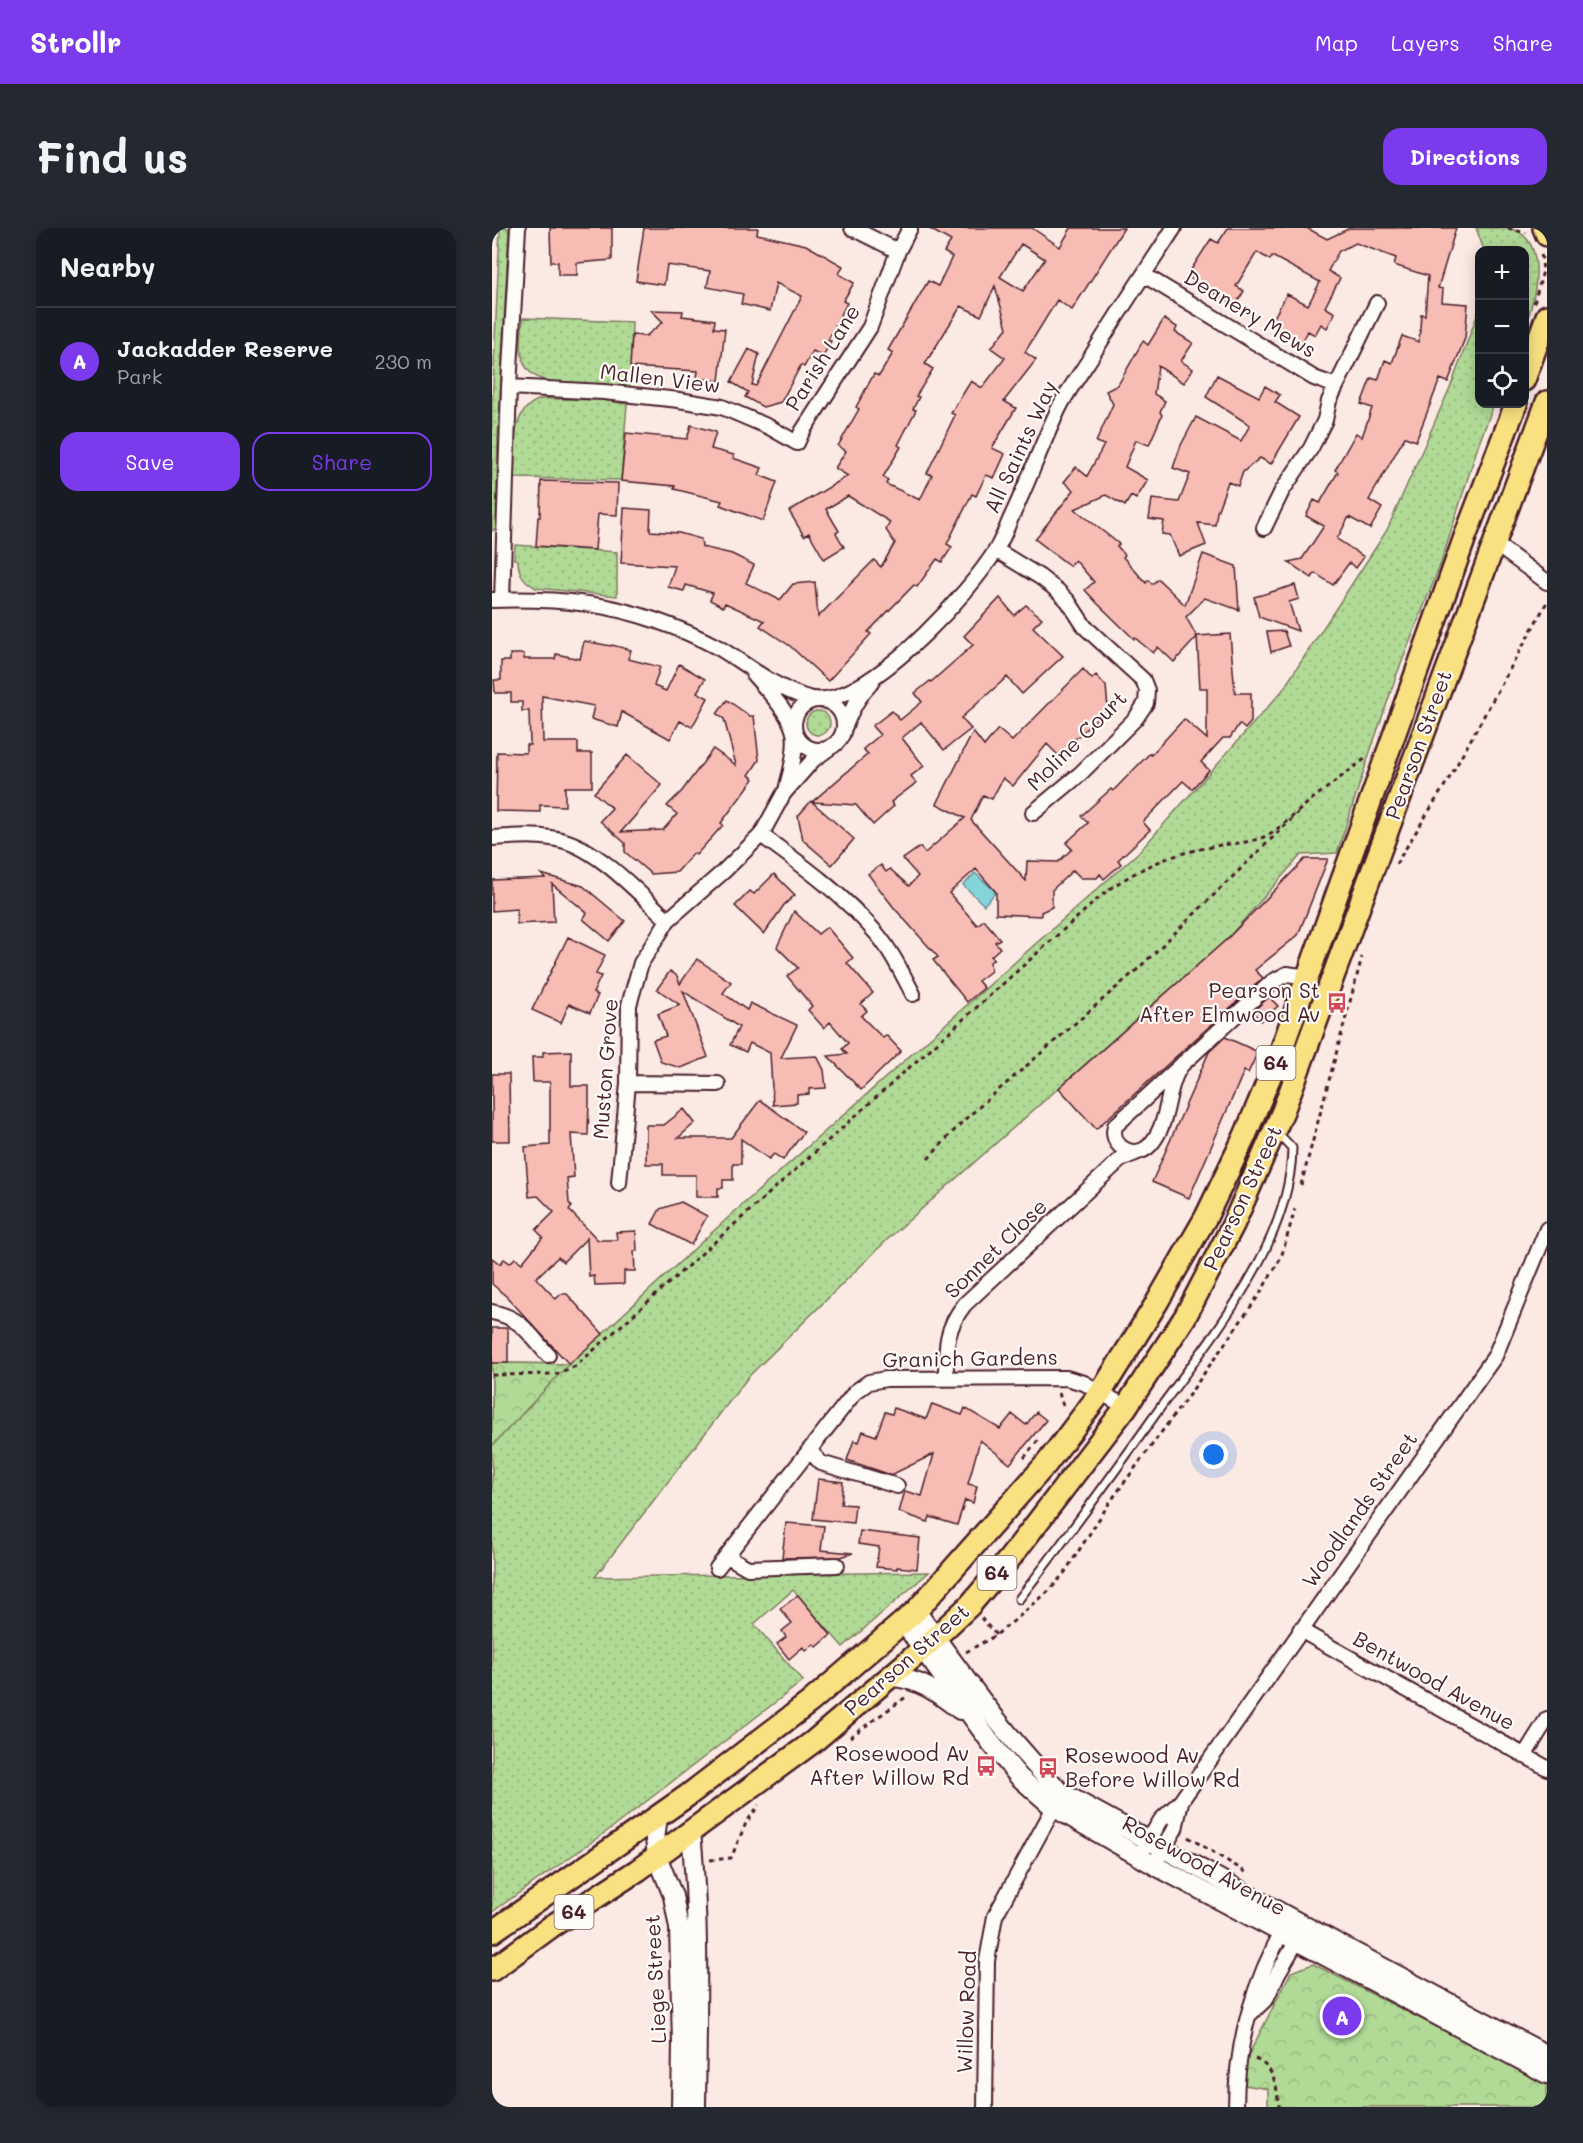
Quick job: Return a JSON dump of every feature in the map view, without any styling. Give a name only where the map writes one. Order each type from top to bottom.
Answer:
[{"type":"main road","points":[[1529,366],[1547,316]]},
{"type":"main road","name":"Pearson Street","points":[[691,1832],[813,1742],[930,1643],[970,1605],[1010,1558],[1126,1407],[1185,1317],[1233,1225],[1275,1130],[1547,402]]},
{"type":"main road","name":"Pearson Street","points":[[658,1816],[810,1702],[910,1617],[1047,1462],[1101,1392],[1156,1304],[1206,1217],[1244,1138],[1278,1058],[1514,408]]},
{"type":"main road","name":"Rosewood Avenue","points":[[910,1617],[930,1643],[976,1723],[1019,1777],[1547,2074]]},
{"type":"main road","name":"Rosewood Avenue","points":[[930,1643],[951,1661],[1031,1761],[1058,1800]]},
{"type":"main road","points":[[890,1677],[904,1678],[938,1692],[976,1723]]},
{"type":"main road","name":"Liege Street","points":[[658,1816],[655,1839],[657,1856],[669,1883],[678,1921],[682,2043],[681,2107]]},
{"type":"main road","name":"64","points":[[492,1932],[658,1816]]},
{"type":"main road","name":"Liege Street","points":[[691,1832],[696,1933],[696,2107]]},
{"type":"main road","name":"64","points":[[492,1970],[552,1926],[691,1832]]},
{"type":"main road","name":"Rosewood Avenue","points":[[1293,1930],[1547,2055]]},
{"type":"street","points":[[518,228],[497,600],[588,604],[661,623],[720,649],[747,667],[802,696],[832,703],[843,716],[845,725],[843,734]]},
{"type":"street","points":[[852,228],[898,251]]},
{"type":"street","name":"Parish Lane","points":[[797,443],[870,327],[898,251],[910,228]]},
{"type":"street","name":"All Saints Way","points":[[886,668],[906,652],[956,603],[996,550],[1030,480],[1061,405],[1127,297],[1174,228]]},
{"type":"street","name":"Deanery Mews","points":[[1144,275],[1314,378],[1336,386]]},
{"type":"street","points":[[1264,528],[1282,491],[1311,447],[1324,420],[1329,401],[1377,303]]},
{"type":"street","name":"Mallen View","points":[[509,387],[604,392],[722,407],[769,427],[797,443]]},
{"type":"street","points":[[1494,543],[1547,582]]},
{"type":"street","name":"Moline Court","points":[[996,550],[1058,591],[1068,601],[1085,627],[1143,680],[1147,690],[1146,703],[1136,718],[1080,774],[1033,813]]},
{"type":"street","points":[[747,667],[776,701],[797,738],[809,748],[825,750],[838,741],[843,734],[850,712],[865,688],[886,668]]},
{"type":"street","points":[[784,794],[792,771],[795,714],[807,702],[834,697],[851,690],[886,668]]},
{"type":"street","name":"Muston Grove","points":[[619,1183],[628,1083],[629,1005],[641,963],[668,920],[723,872],[760,835],[784,794],[813,760],[832,746]]},
{"type":"street","points":[[760,835],[838,895],[877,934],[892,955],[912,994]]},
{"type":"street","points":[[492,838],[561,839],[579,846],[595,855],[668,920]]},
{"type":"street","points":[[1183,1063],[1174,1076],[1166,1114],[1149,1145],[1120,1159],[1121,1151],[1114,1136],[1115,1126],[1139,1103],[1272,982],[1287,974],[1308,977]]},
{"type":"street","points":[[628,1083],[718,1084]]},
{"type":"street","points":[[1139,1103],[1152,1098],[1161,1100],[1166,1107],[1166,1114]]},
{"type":"street","points":[[1116,1141],[1126,1151],[1138,1152]]},
{"type":"street","name":"Sonnet Close","points":[[946,1378],[948,1335],[956,1315],[1120,1159]]},
{"type":"street","name":"Woodlands Street","points":[[1151,1853],[1161,1820],[1181,1801],[1495,1356],[1547,1229]]},
{"type":"street","points":[[492,1312],[509,1316],[522,1326],[548,1355]]},
{"type":"street","name":"Granich Gardens","points":[[717,1568],[855,1392],[869,1383],[886,1379],[1054,1377],[1084,1383],[1126,1407]]},
{"type":"street","points":[[809,1450],[821,1463],[897,1486]]},
{"type":"street","points":[[727,1556],[748,1568],[837,1566]]},
{"type":"street","name":"Bentwood Avenue","points":[[1300,1630],[1547,1768]]},
{"type":"street","points":[[1524,1755],[1547,1719]]},
{"type":"street","name":"Willow Road","points":[[985,2107],[987,1961],[995,1916],[1058,1800]]},
{"type":"street","points":[[1236,2107],[1239,2052],[1250,2015],[1266,1999],[1278,1974],[1293,1930]]},
{"type":"lane","points":[[1019,1599],[1083,1516],[1232,1309],[1262,1257],[1292,1173],[1292,1148],[1275,1130]]},
{"type":"path","points":[[1508,228],[1540,237],[1543,256],[1540,286]]},
{"type":"path","points":[[1396,865],[1450,777],[1547,602]]},
{"type":"path","points":[[492,1375],[557,1374],[576,1366],[1110,889],[1135,872],[1168,856],[1212,846],[1245,843],[1266,836],[1368,756],[1364,767]]},
{"type":"path","points":[[928,1159],[963,1121],[1140,967],[1311,800]]},
{"type":"path","points":[[1299,1196],[1364,950]]},
{"type":"path","points":[[951,1661],[996,1635],[1050,1590],[1065,1572],[1110,1502],[1259,1295],[1281,1258],[1296,1206]]},
{"type":"path","points":[[848,1739],[924,1685]]},
{"type":"path","points":[[705,1861],[731,1858],[746,1823],[764,1799]]},
{"type":"path","points":[[1239,2052],[1261,2061],[1277,2082],[1279,2107]]},
{"type":"green space","points":[[500,228],[509,228],[498,436],[496,528],[492,531],[492,408]]},
{"type":"green space","points":[[1476,228],[1508,228],[1520,233],[1529,242],[1534,254],[1536,282],[1529,315],[1529,246],[1483,246]]},
{"type":"green space","points":[[523,318],[632,322],[630,387],[569,386],[539,378],[529,371],[523,360],[521,345]]},
{"type":"green space","points":[[1475,321],[1475,408],[1492,408],[1441,563],[1397,674],[1337,853],[1301,855],[1227,939],[890,1237],[749,1376],[595,1577],[929,1572],[843,1647],[793,1590],[754,1624],[803,1681],[613,1827],[492,1912],[492,1363],[569,1364],[731,1215],[1140,851],[1282,691],[1387,530],[1452,383]]},
{"type":"green space","points":[[545,399],[602,400],[627,404],[621,480],[514,478],[514,445],[518,423],[529,406],[538,400]]},
{"type":"green space","points":[[515,545],[617,552],[617,596],[536,588],[525,580],[518,560],[514,559]]},
{"type":"green space","points":[[818,711],[823,712],[829,718],[829,728],[823,734],[818,735],[813,734],[807,728],[806,723],[807,718],[813,712]]},
{"type":"green space","points":[[492,1363],[569,1364],[492,1446]]},
{"type":"green space","points":[[1313,1964],[1547,2083],[1547,2107],[1268,2107],[1268,2089],[1245,2085],[1246,2060],[1291,1972]]},
{"type":"water","points":[[975,873],[996,892],[984,905],[963,885]]},
{"type":"building","points":[[550,228],[612,228],[612,260],[577,263],[577,275],[558,275],[558,262],[551,262]]},
{"type":"building","points":[[644,228],[758,228],[757,234],[806,245],[843,266],[839,274],[854,283],[843,301],[847,303],[828,340],[831,341],[823,356],[813,351],[804,367],[801,365],[781,402],[763,407],[745,397],[748,392],[731,382],[749,349],[759,354],[752,385],[756,386],[802,296],[776,283],[770,311],[741,304],[743,294],[707,287],[710,271],[667,265],[664,285],[636,281]]},
{"type":"building","points":[[928,228],[1032,228],[1060,247],[1071,228],[1124,228],[1072,310],[1057,300],[1025,352],[1036,360],[1004,401],[1016,408],[992,448],[1005,454],[994,478],[986,475],[976,496],[972,494],[947,544],[952,547],[942,562],[937,559],[917,587],[914,585],[868,632],[871,634],[828,681],[790,646],[760,626],[764,621],[725,603],[723,607],[710,600],[713,593],[686,585],[684,591],[668,587],[675,566],[621,563],[624,508],[651,510],[650,531],[679,533],[701,539],[702,547],[732,554],[754,565],[746,583],[780,600],[793,584],[815,582],[818,617],[874,560],[881,567],[895,543],[886,530],[890,522],[848,496],[826,509],[839,531],[836,533],[844,547],[824,559],[809,533],[804,536],[789,511],[848,476],[835,468],[846,451],[838,446],[859,409],[856,407],[874,374],[879,376],[893,353],[888,350],[928,281],[938,286],[952,257],[944,252],[951,241]],"holes":[[[1021,244],[1045,259],[1023,291],[1000,277]],[[995,286],[1007,328],[991,348],[1005,358],[982,388],[971,381],[951,413],[955,415],[927,473],[932,475],[920,500],[886,484],[888,480],[883,477],[901,447],[898,445],[916,410],[913,409],[919,397],[916,396],[933,369],[925,364],[961,306],[981,316]]]},
{"type":"building","points":[[1228,228],[1307,228],[1327,239],[1350,228],[1456,228],[1438,288],[1443,289],[1442,302],[1468,304],[1465,338],[1448,382],[1440,379],[1416,441],[1405,437],[1369,500],[1382,508],[1370,529],[1349,517],[1337,539],[1364,557],[1356,568],[1349,563],[1333,585],[1315,573],[1312,578],[1288,562],[1302,559],[1324,526],[1306,516],[1314,500],[1320,503],[1338,472],[1335,470],[1356,433],[1362,437],[1372,408],[1361,404],[1371,378],[1378,380],[1385,360],[1392,363],[1402,336],[1419,342],[1421,314],[1425,315],[1428,276],[1394,265],[1396,258],[1356,243],[1339,251],[1328,271],[1340,278],[1325,307],[1335,313],[1327,328],[1321,324],[1315,335],[1308,331],[1301,344],[1276,330],[1279,325],[1272,321],[1287,294],[1308,305],[1320,282],[1272,256],[1270,260],[1257,252],[1236,286],[1244,291],[1235,306],[1187,276],[1211,239],[1218,243]]},
{"type":"building","points":[[651,310],[683,311],[682,316],[715,320],[714,328],[725,329],[719,381],[697,378],[698,371],[630,367],[632,335],[646,336],[663,322]]},
{"type":"building","points":[[1164,319],[1177,327],[1175,332],[1193,343],[1181,361],[1193,369],[1184,383],[1158,366],[1154,394],[1165,401],[1160,412],[1162,415],[1149,445],[1136,440],[1125,467],[1148,480],[1136,499],[1131,496],[1125,506],[1106,495],[1075,509],[1119,544],[1117,546],[1125,555],[1123,557],[1146,583],[1148,580],[1152,584],[1158,579],[1185,605],[1203,554],[1236,566],[1239,610],[1205,598],[1186,617],[1197,637],[1174,662],[1158,647],[1153,653],[1134,639],[1098,604],[1085,590],[1094,582],[1075,560],[1070,566],[1035,539],[1074,490],[1064,482],[1076,467],[1087,476],[1104,445],[1096,442],[1113,404],[1106,391],[1118,385],[1143,341],[1148,345]]},
{"type":"building","points":[[1217,375],[1259,397],[1265,386],[1280,395],[1275,402],[1299,417],[1271,464],[1260,458],[1243,472],[1238,486],[1228,482],[1217,512],[1215,525],[1198,523],[1206,545],[1179,556],[1170,535],[1162,534],[1164,521],[1149,519],[1152,499],[1179,502],[1190,474],[1173,468],[1181,445],[1196,417],[1241,441],[1250,425],[1206,397]]},
{"type":"building","points":[[691,425],[716,432],[711,449],[734,455],[733,458],[762,468],[759,475],[777,482],[763,521],[720,505],[722,501],[674,489],[675,486],[621,481],[626,433],[687,439]]},
{"type":"building","points":[[541,481],[618,483],[617,515],[598,514],[595,550],[536,546]]},
{"type":"building","points":[[1295,585],[1299,599],[1289,602],[1298,631],[1259,617],[1254,597]]},
{"type":"building","points":[[1000,598],[1014,615],[1026,605],[1042,618],[1033,627],[1063,656],[1022,694],[1007,677],[961,718],[971,729],[944,750],[921,722],[902,738],[924,766],[911,776],[916,783],[891,802],[894,806],[873,825],[856,805],[812,802],[868,754],[863,749],[880,735],[872,726],[892,711],[900,720],[922,702],[915,693],[973,645],[964,636]]},
{"type":"building","points":[[1284,631],[1289,646],[1271,652],[1267,632]]},
{"type":"building","points":[[1230,634],[1235,693],[1251,693],[1251,722],[1245,729],[1239,724],[1230,738],[1223,738],[1201,762],[1209,770],[1192,789],[1183,781],[1143,822],[1150,830],[1118,860],[1121,864],[1104,879],[1100,874],[1097,878],[1081,878],[1073,870],[1052,890],[1052,907],[1041,912],[1041,916],[996,914],[996,892],[976,869],[949,893],[977,925],[984,920],[1000,939],[995,942],[1000,948],[991,956],[994,959],[990,962],[991,971],[978,981],[984,988],[967,1002],[933,960],[938,957],[895,909],[868,874],[881,865],[886,872],[890,869],[909,886],[918,876],[903,859],[920,847],[925,853],[965,818],[937,804],[973,732],[984,746],[998,729],[1012,741],[1083,669],[1092,679],[1096,675],[1106,686],[1108,708],[1074,740],[1077,744],[1062,759],[1047,744],[1013,786],[1003,778],[992,799],[983,795],[971,820],[1026,881],[1027,861],[1058,862],[1072,849],[1066,843],[1088,823],[1081,816],[1111,789],[1113,791],[1184,719],[1207,739],[1207,688],[1200,688],[1197,636]]},
{"type":"building","points":[[584,641],[631,650],[628,659],[660,667],[654,686],[666,691],[679,664],[705,679],[697,692],[708,698],[692,727],[680,721],[670,739],[622,712],[618,727],[591,719],[594,706],[542,696],[543,742],[578,742],[578,753],[592,753],[592,787],[565,787],[565,806],[540,805],[540,812],[496,811],[497,752],[526,753],[526,745],[530,745],[529,711],[522,711],[522,702],[511,702],[511,693],[495,693],[494,680],[501,680],[501,661],[510,661],[510,654],[524,654],[524,659],[555,659],[556,654],[580,659]]},
{"type":"building","points":[[727,700],[750,716],[754,716],[759,760],[749,775],[754,779],[721,823],[723,825],[696,855],[694,853],[677,872],[651,874],[625,852],[625,843],[600,821],[612,808],[594,793],[627,755],[662,785],[621,832],[663,830],[677,814],[667,806],[682,791],[713,749],[736,765],[724,719],[717,714]]},
{"type":"building","points":[[811,801],[854,839],[832,865],[803,840],[798,816]]},
{"type":"building","points":[[1305,859],[1328,859],[1298,935],[1255,970],[1263,978],[1096,1129],[1059,1088],[1227,939]]},
{"type":"building","points":[[541,874],[583,886],[625,921],[609,941],[583,919],[587,913],[552,884],[554,922],[517,924],[517,909],[492,911],[492,880],[545,878]]},
{"type":"building","points":[[774,874],[795,895],[784,905],[764,934],[735,906],[750,891],[754,894]]},
{"type":"building","points":[[794,911],[818,934],[827,927],[853,958],[847,963],[873,993],[861,1004],[867,1011],[861,1016],[883,1038],[886,1035],[901,1051],[861,1090],[828,1056],[847,1054],[842,1049],[848,1043],[830,1022],[824,1028],[808,1010],[812,1006],[787,976],[798,968],[777,947]]},
{"type":"building","points":[[568,937],[605,955],[596,974],[601,976],[593,993],[598,995],[590,1013],[569,1004],[561,1023],[532,1010]]},
{"type":"building","points":[[697,959],[731,982],[723,993],[747,1010],[750,1003],[797,1025],[781,1058],[817,1056],[824,1070],[826,1088],[809,1089],[809,1094],[797,1095],[797,1103],[773,1105],[770,1053],[750,1043],[746,1052],[730,1045],[739,1027],[683,991],[708,1057],[681,1068],[661,1062],[653,1040],[666,1036],[658,1014],[680,1005],[657,989],[670,971],[677,976],[680,984]]},
{"type":"building","points":[[1269,997],[1278,1006],[1261,1021],[1252,1012]]},
{"type":"building","points":[[1225,1037],[1256,1051],[1256,1056],[1248,1073],[1244,1071],[1189,1198],[1152,1182],[1209,1052]]},
{"type":"building","points":[[571,1051],[571,1086],[589,1086],[589,1102],[588,1135],[571,1134],[574,1177],[567,1178],[569,1203],[572,1207],[569,1210],[598,1240],[617,1240],[616,1232],[636,1231],[637,1251],[634,1251],[635,1271],[624,1271],[624,1284],[595,1285],[594,1276],[589,1277],[587,1238],[563,1262],[558,1257],[536,1278],[556,1299],[561,1294],[567,1294],[603,1334],[569,1364],[492,1284],[492,1258],[500,1264],[504,1259],[510,1263],[515,1258],[522,1263],[543,1237],[536,1230],[554,1212],[538,1196],[529,1197],[525,1147],[550,1145],[550,1082],[533,1082],[532,1057],[543,1057],[543,1052]]},
{"type":"building","points":[[492,1074],[509,1074],[510,1141],[492,1141]]},
{"type":"building","points":[[760,1100],[804,1132],[783,1160],[774,1154],[769,1159],[741,1139],[741,1164],[733,1164],[733,1180],[723,1180],[723,1188],[718,1188],[718,1197],[696,1197],[696,1175],[663,1175],[663,1164],[646,1164],[646,1125],[664,1125],[684,1109],[695,1123],[678,1138],[731,1138]]},
{"type":"building","points":[[681,1202],[707,1216],[691,1245],[652,1224],[660,1209]]},
{"type":"building","points":[[492,1328],[508,1328],[508,1363],[492,1363]]},
{"type":"building","points":[[932,1404],[962,1415],[965,1408],[1000,1429],[1012,1414],[1026,1425],[1036,1412],[1046,1420],[1010,1464],[980,1440],[968,1484],[977,1486],[973,1503],[965,1500],[957,1525],[930,1517],[928,1522],[899,1512],[905,1491],[922,1496],[934,1454],[891,1475],[847,1460],[854,1440],[859,1442],[863,1431],[876,1436],[885,1412],[892,1414],[894,1408],[926,1419]]},
{"type":"building","points":[[818,1479],[843,1482],[841,1504],[855,1505],[853,1523],[813,1519]]},
{"type":"building","points":[[786,1523],[824,1526],[821,1550],[853,1553],[841,1557],[782,1558]]},
{"type":"building","points":[[860,1531],[920,1538],[917,1569],[876,1567],[879,1547],[858,1544]]},
{"type":"building","points":[[798,1595],[831,1635],[817,1647],[814,1644],[806,1651],[803,1647],[789,1659],[777,1644],[786,1637],[782,1631],[792,1623],[780,1609]]},
{"type":"place","name":"Pearson St After Elmwood Av","points":[[1337,1003]]},
{"type":"place","name":"Rosewood Av After Willow Rd","points":[[986,1766]]},
{"type":"place","name":"Rosewood Av Before Willow Rd","points":[[1048,1768]]},
{"type":"place","name":"Jackadder Reserve","points":[[1342,2016]]}]
